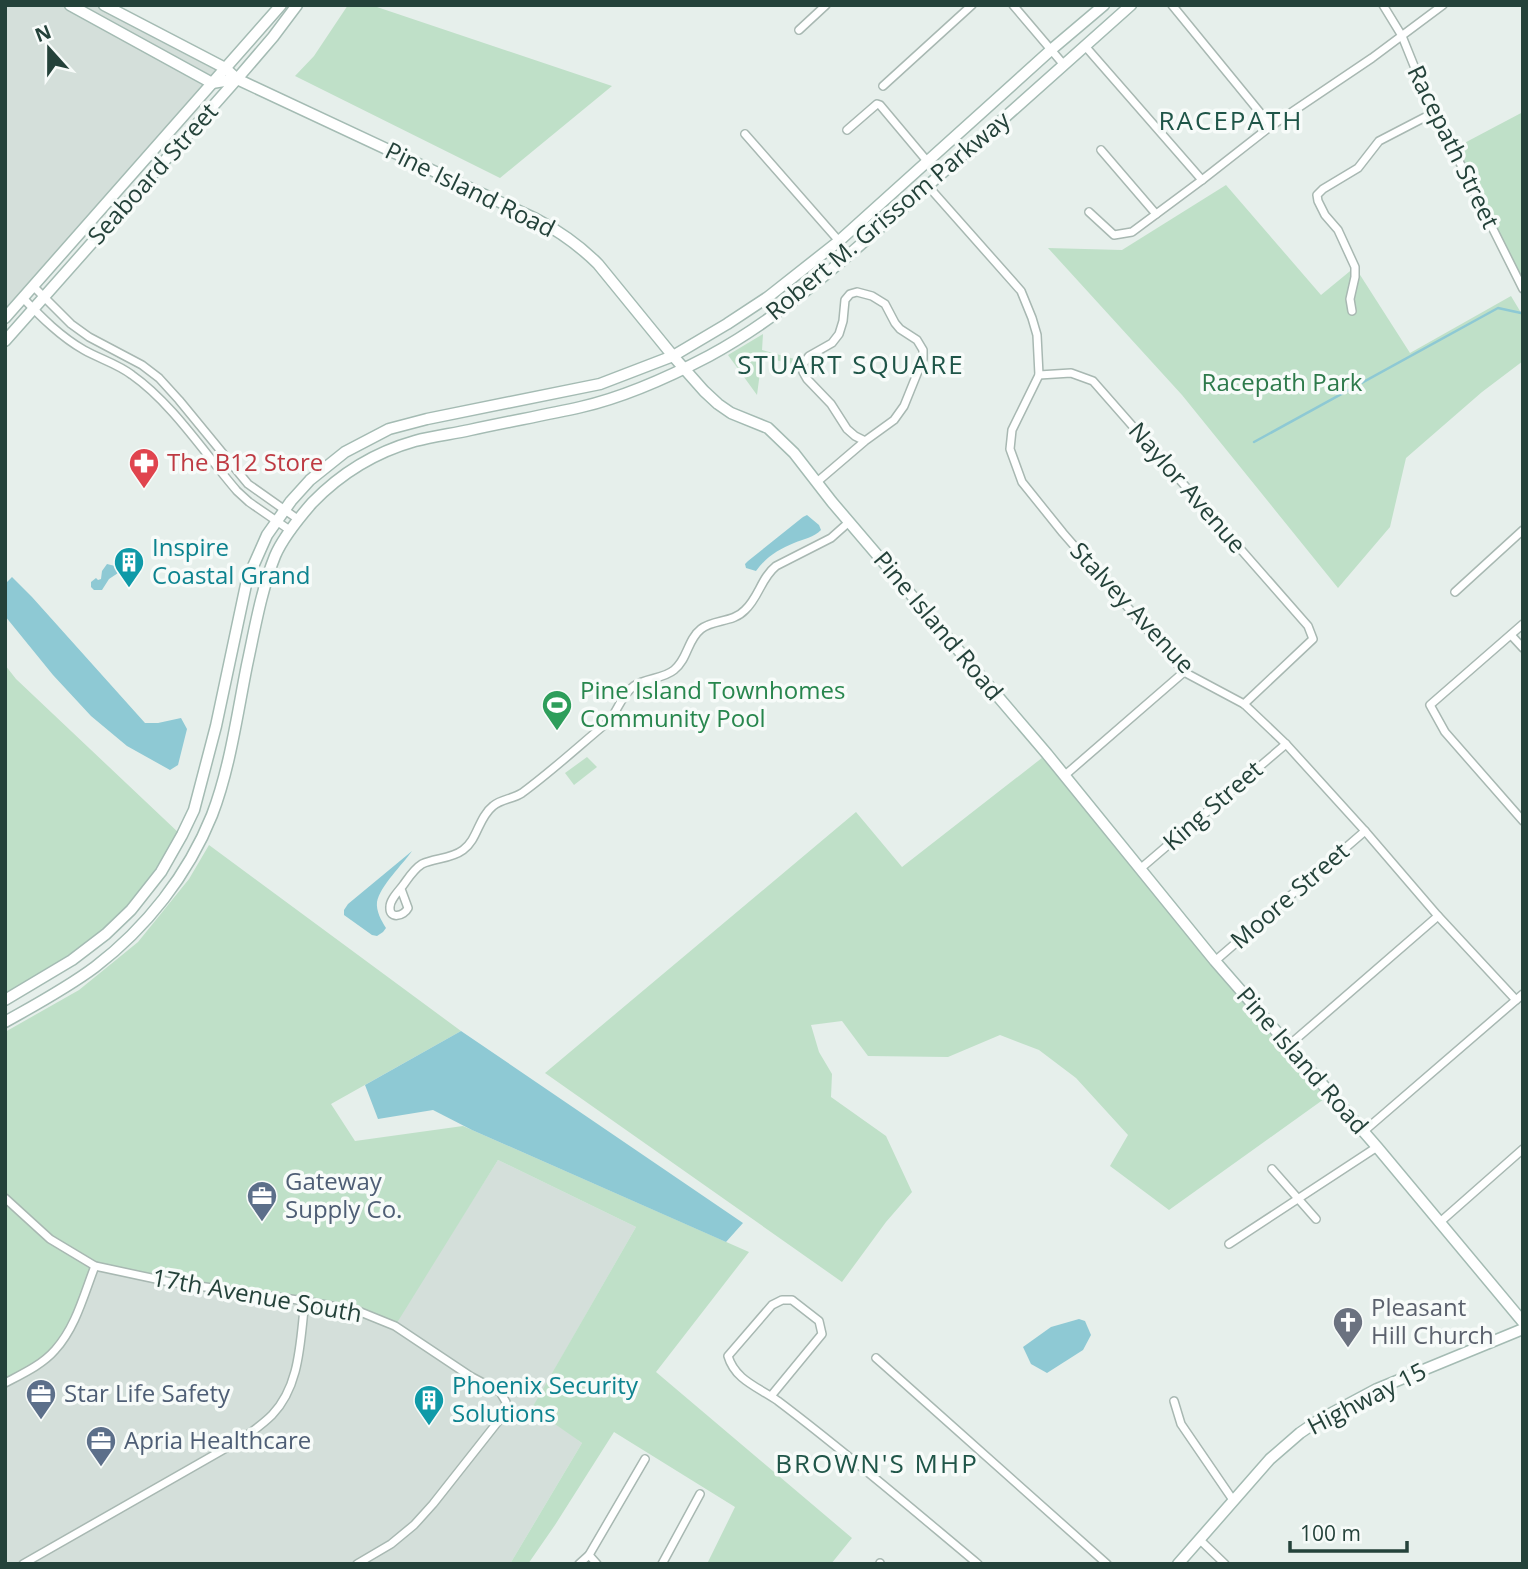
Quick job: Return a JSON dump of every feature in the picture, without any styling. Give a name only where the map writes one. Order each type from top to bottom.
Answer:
[{"type":"main road","points":[[69,5],[212,83],[237,79]]},
{"type":"main road","name":"Pine Island Road","points":[[104,5],[225,68],[237,79],[551,227],[572,240],[598,264],[684,369],[718,404],[768,428],[778,437],[1064,776],[1215,961],[1377,1147],[1523,1322]]},
{"type":"main road","name":"Seaboard Street","points":[[5,318],[281,5]]},
{"type":"main road","name":"Seaboard Street","points":[[5,341],[237,79],[297,5]]},
{"type":"main road","name":"Robert M. Grissom Parkway","points":[[5,1000],[72,960],[106,934],[131,910],[161,872],[183,835],[194,810],[216,726],[247,580],[267,535],[310,480],[345,452],[389,429],[600,384],[673,356],[768,297],[839,241],[1104,5]]},
{"type":"main road","name":"Robert M. Grissom Parkway","points":[[5,1022],[94,968],[131,936],[173,886],[212,815],[229,756],[261,600],[277,552],[314,502],[340,479],[386,452],[414,442],[586,406],[621,395],[713,354],[804,293],[1131,5]]},
{"type":"main road","points":[[795,275],[795,285],[804,293]]},
{"type":"main road","name":"Highway 15","points":[[1178,1564],[1270,1459],[1300,1433],[1377,1389],[1523,1329]]},
{"type":"street","points":[[799,30],[826,5]]},
{"type":"street","points":[[883,86],[972,5]]},
{"type":"street","points":[[1013,5],[1064,65]]},
{"type":"street","points":[[1172,5],[1271,126]]},
{"type":"street","name":"Racepath Street","points":[[1383,5],[1402,36],[1433,113],[1523,289]]},
{"type":"street","points":[[1089,212],[1114,235],[1132,232],[1271,126],[1443,5]]},
{"type":"street","points":[[1085,46],[1202,180]]},
{"type":"street","points":[[847,130],[877,104],[880,105],[927,161]]},
{"type":"street","points":[[1352,311],[1350,299],[1355,267],[1338,230],[1325,215],[1317,195],[1358,168],[1379,141],[1433,113]]},
{"type":"street","points":[[745,134],[839,241]]},
{"type":"street","points":[[1101,150],[1156,214]]},
{"type":"street","name":"Stalvey Avenue","points":[[928,186],[1021,291],[1037,335],[1039,375],[1012,429],[1010,449],[1022,482],[1184,672],[1244,704],[1286,744],[1516,1000]]},
{"type":"street","points":[[33,286],[71,324],[89,337],[142,365],[159,378],[248,484],[299,520]]},
{"type":"street","points":[[817,482],[894,420],[904,406],[923,359],[923,350],[917,340],[900,329],[885,304],[872,296],[857,292],[850,294],[845,300],[839,334],[832,342],[809,356],[804,363],[803,372],[831,404],[847,429],[865,441]]},
{"type":"street","points":[[23,298],[81,349],[133,375],[173,415],[243,497],[291,531]]},
{"type":"street","name":"Naylor Avenue","points":[[1039,375],[1071,373],[1093,382],[1308,626],[1313,639],[1244,704]]},
{"type":"street","points":[[212,461],[222,451]]},
{"type":"street","points":[[401,889],[423,864],[454,855],[464,849],[489,810],[500,802],[519,795],[609,721],[634,686],[674,670],[698,632],[712,624],[736,617],[746,610],[769,571],[831,538],[849,522]]},
{"type":"street","points":[[1455,592],[1523,530]]},
{"type":"street","points":[[1523,624],[1430,705],[1445,732],[1523,821]]},
{"type":"street","points":[[1511,635],[1523,648]]},
{"type":"street","points":[[1064,776],[1184,672]]},
{"type":"street","name":"King Street","points":[[1140,869],[1286,744]]},
{"type":"street","name":"Moore Street","points":[[1215,961],[1365,831]]},
{"type":"street","points":[[1288,1046],[1438,916]]},
{"type":"street","points":[[1363,1132],[1523,994]]},
{"type":"street","points":[[1229,1244],[1377,1147]]},
{"type":"street","points":[[1439,1223],[1523,1149]]},
{"type":"street","points":[[1272,1169],[1316,1219]]},
{"type":"street","name":"17th Avenue South","points":[[5,1198],[50,1239],[95,1266],[170,1282],[358,1311],[395,1326],[470,1376],[500,1392],[506,1402],[504,1415],[422,1517],[405,1534],[357,1564]]},
{"type":"street","points":[[5,1383],[33,1368],[55,1350],[72,1324],[95,1266]]},
{"type":"street","points":[[771,1396],[822,1334],[819,1321],[792,1300],[782,1300],[772,1305],[728,1356],[738,1376],[771,1396],[824,1435],[978,1564]]},
{"type":"street","points":[[23,1564],[261,1426],[277,1408],[293,1378],[305,1301]]},
{"type":"street","points":[[876,1358],[1107,1564]]},
{"type":"street","points":[[1174,1401],[1181,1424],[1233,1500]]},
{"type":"street","points":[[579,1564],[589,1555],[645,1459]]},
{"type":"street","points":[[662,1564],[700,1494]]},
{"type":"street","points":[[1199,1539],[1225,1564]]},
{"type":"street","points":[[589,1555],[597,1564]]},
{"type":"shaded area","points":[[5,5],[104,5],[225,68],[5,318]]},
{"type":"shaded area","points":[[498,1160],[636,1227],[533,1407],[582,1443],[510,1564],[5,1564],[5,1380],[95,1266],[349,1309],[394,1325]]},
{"type":"green space","points":[[348,5],[371,5],[612,86],[500,178],[295,76],[314,56]]},
{"type":"green space","points":[[1523,112],[1523,289],[1453,149]]},
{"type":"green space","name":"Racepath Park","points":[[1226,185],[1321,295],[1355,267],[1410,353],[1511,296],[1523,316],[1523,361],[1482,392],[1406,458],[1390,527],[1338,588],[1182,395],[1048,248],[1122,250]]},
{"type":"green space","name":"STUART SQUARE","points":[[763,334],[762,350],[798,360],[797,365],[762,357],[757,395],[728,355]]},
{"type":"green space","points":[[5,665],[16,679],[181,835],[161,872],[105,933],[5,1000]]},
{"type":"green space","points":[[1047,754],[1331,1094],[1169,1210],[1110,1166],[1128,1135],[1076,1078],[1039,1050],[1000,1035],[948,1057],[868,1056],[842,1021],[811,1025],[819,1052],[832,1074],[831,1097],[886,1136],[912,1192],[886,1222],[842,1282],[545,1073],[856,812],[902,867]]},
{"type":"green space","points":[[587,757],[597,767],[574,785],[565,773]]},
{"type":"green space","points":[[209,845],[461,1031],[331,1104],[355,1141],[463,1126],[749,1252],[656,1372],[852,1538],[831,1564],[707,1564],[735,1507],[614,1432],[528,1564],[510,1564],[582,1443],[532,1408],[636,1227],[498,1160],[395,1326],[358,1310],[170,1282],[95,1266],[72,1324],[55,1350],[5,1382],[5,1032],[79,990],[138,942],[189,879]]},
{"type":"water","points":[[807,515],[821,530],[778,551],[756,571],[746,568],[748,561]]},
{"type":"water","points":[[107,564],[115,566],[118,573],[109,579],[102,590],[94,590],[91,582],[96,578],[101,579]]},
{"type":"water","points":[[12,577],[145,723],[181,718],[187,729],[178,765],[170,770],[127,746],[91,716],[53,675],[5,616],[5,584]]},
{"type":"water","points":[[412,851],[379,896],[377,909],[386,928],[383,932],[377,936],[372,935],[344,915],[348,904]]},
{"type":"water","points":[[461,1031],[743,1223],[726,1242],[472,1130],[433,1110],[378,1119],[365,1085]]},
{"type":"water","points":[[1079,1319],[1085,1321],[1091,1335],[1083,1350],[1047,1373],[1031,1364],[1023,1347],[1051,1327]]},
{"type":"waterway","points":[[1254,442],[1498,308],[1521,313]]},
{"type":"place","name":"The B12 Store","points":[[144,490]]},
{"type":"place","name":"Inspire Coastal Grand","points":[[129,589]]},
{"type":"place","name":"Pine Island Townhomes Community Pool","points":[[557,732]]},
{"type":"place","name":"Gateway Supply Co.","points":[[262,1223]]},
{"type":"place","name":"Pleasant Hill Church","points":[[1348,1349]]},
{"type":"place","name":"Star Life Safety","points":[[41,1421]]},
{"type":"place","name":"Phoenix Security Solutions","points":[[429,1427]]},
{"type":"place","name":"Apria Healthcare","points":[[101,1468]]},
{"type":"district","name":"RACEPATH","points":[[1231,121]]},
{"type":"district","name":"STUART SQUARE","points":[[851,365]]},
{"type":"district","name":"BROWN'S MHP","points":[[877,1464]]}]
